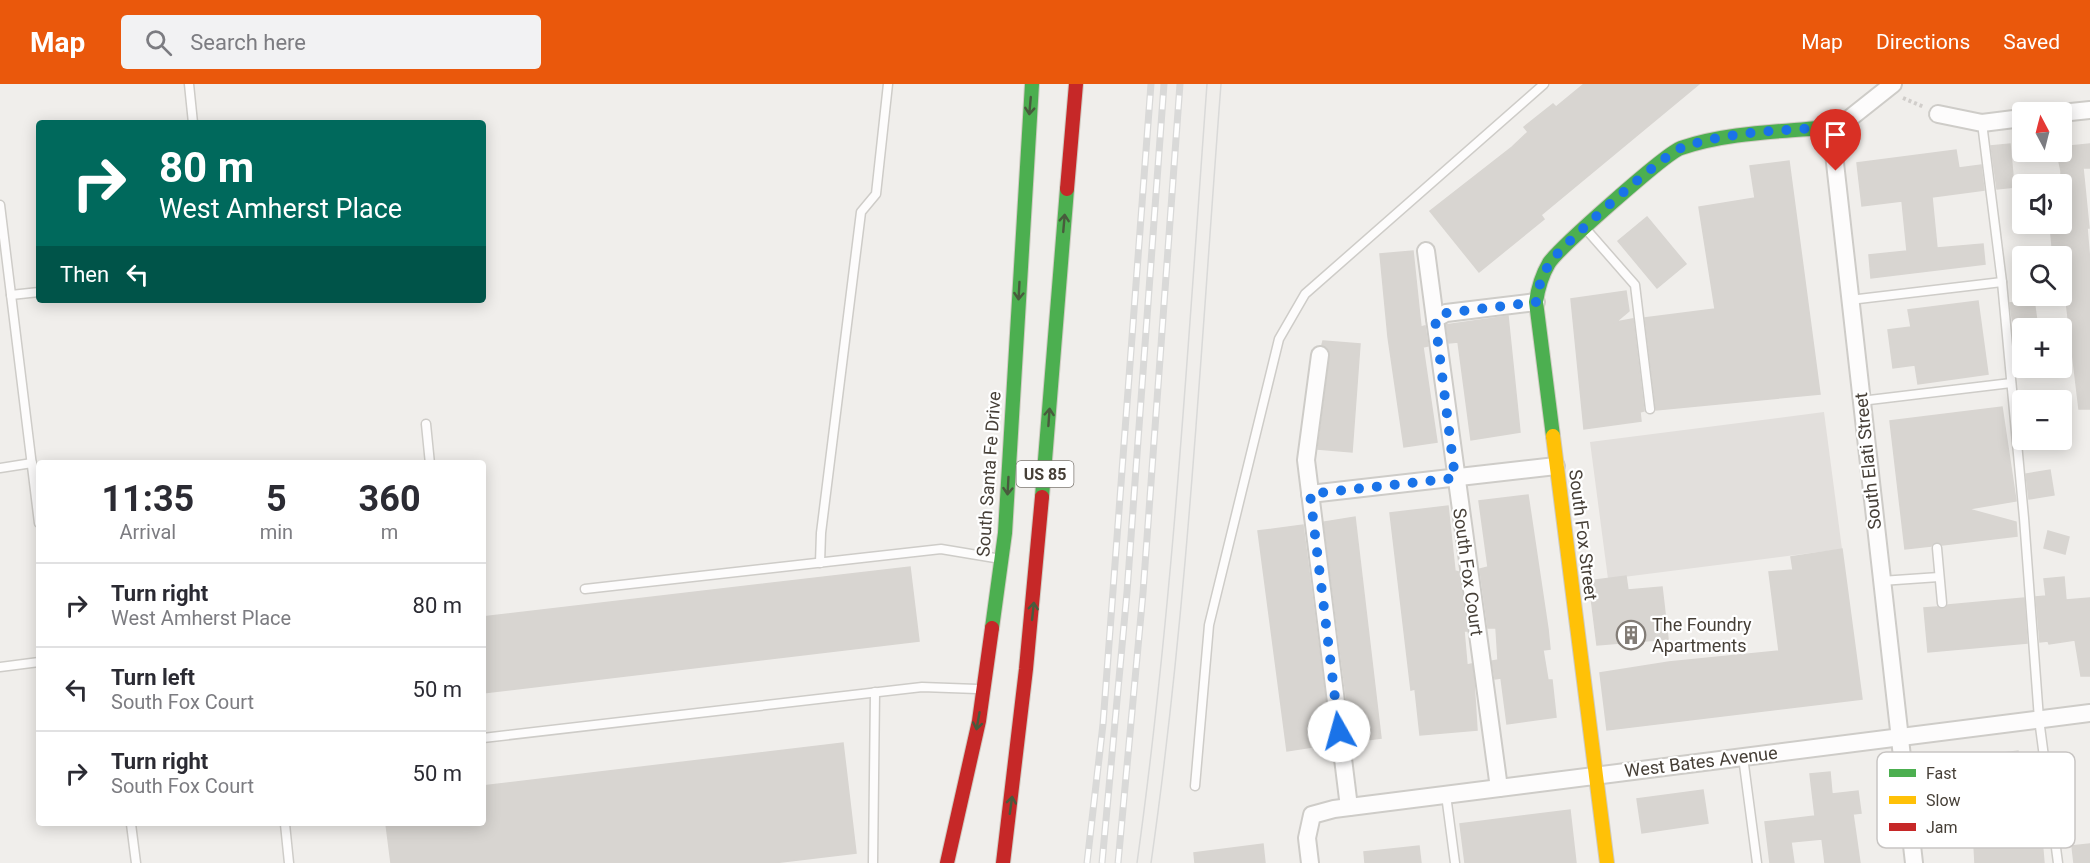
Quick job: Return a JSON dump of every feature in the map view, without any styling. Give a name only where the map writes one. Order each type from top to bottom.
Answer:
[{"type":"main road","name":"South Santa Fe Drive","points":[[947,863],[979,721],[1001,559],[1032,84]]},
{"type":"main road","name":"US 85","points":[[1003,863],[1022,726],[1041,535],[1076,84]]},
{"type":"main road","name":"South Fox Street","points":[[1607,863],[1536,302],[1538,288],[1550,262],[1585,227],[1677,149],[1708,140],[1840,126]]},
{"type":"street","points":[[1840,126],[1889,87]]},
{"type":"street","points":[[2072,112],[2090,110]]},
{"type":"street","points":[[1938,114],[1982,123],[2012,119]]},
{"type":"street","name":"South Elati Street","points":[[1840,126],[1834,154],[1900,752]]},
{"type":"street","name":"South Fox Court","points":[[1426,251],[1455,478],[1499,788]]},
{"type":"street","points":[[1435,319],[1446,313],[1536,302]]},
{"type":"street","points":[[1320,355],[1306,460],[1348,807]]},
{"type":"street","points":[[1310,494],[1556,466]]},
{"type":"street","name":"West Bates Avenue","points":[[1310,863],[1307,838],[1312,815],[1348,807],[2090,713]]},
{"type":"street","name":"South Elati Street","points":[[1912,848],[1914,863]]},
{"type":"lane","points":[[189,84],[193,120]]},
{"type":"lane","points":[[820,563],[821,533],[861,212],[876,194],[888,84]]},
{"type":"lane","points":[[1195,786],[1209,625],[1279,339],[1305,294],[1544,84]]},
{"type":"lane","points":[[1982,123],[2002,282],[2025,518],[2043,752]]},
{"type":"lane","points":[[0,205],[36,497]]},
{"type":"lane","points":[[1585,227],[1635,285],[1650,409]]},
{"type":"lane","points":[[1850,300],[2002,282]]},
{"type":"lane","points":[[11,295],[36,292]]},
{"type":"lane","points":[[1861,401],[2011,383]]},
{"type":"lane","points":[[426,424],[430,460]]},
{"type":"lane","points":[[0,468],[32,463]]},
{"type":"lane","points":[[1937,548],[1942,603]]},
{"type":"lane","points":[[585,589],[941,549],[1001,559]]},
{"type":"lane","points":[[1881,581],[1939,577]]},
{"type":"lane","points":[[0,667],[36,662]]},
{"type":"lane","points":[[486,738],[922,687],[983,689]]},
{"type":"lane","points":[[873,863],[875,692]]},
{"type":"lane","points":[[1743,757],[1757,863]]},
{"type":"lane","points":[[1446,795],[1455,863]]},
{"type":"lane","points":[[130,826],[136,863]]},
{"type":"lane","points":[[285,826],[289,863]]},
{"type":"lane","points":[[2056,848],[2058,863]]},
{"type":"path","points":[[1889,87],[1938,114]]},
{"type":"shaded area","points":[[1824,412],[1842,549],[1608,579],[1590,442]]},
{"type":"building","points":[[1584,84],[1699,84],[1541,215],[1544,219],[1479,272],[1430,211],[1512,147],[1528,132],[1524,127],[1553,104],[1556,107]]},
{"type":"building","points":[[2010,144],[2012,187],[1997,189],[1991,146]]},
{"type":"building","points":[[2090,144],[2090,168],[2083,168],[2089,228],[2087,228],[2090,263],[2090,409],[2079,409],[2072,350],[2072,318],[2068,318],[2067,306],[2072,306],[2072,246],[2052,246],[2051,234],[2072,234],[2072,174],[2061,174],[2059,162],[2072,162],[2072,146]]},
{"type":"building","points":[[1956,150],[1959,168],[1981,165],[1984,190],[1932,197],[1937,248],[1983,244],[1985,264],[1871,278],[1869,255],[1907,251],[1902,201],[1862,206],[1857,163]]},
{"type":"building","points":[[1789,161],[1820,394],[1656,410],[1645,318],[1715,309],[1699,207],[1755,198],[1750,166]]},
{"type":"building","points":[[1647,217],[1686,264],[1657,288],[1618,241]]},
{"type":"building","points":[[1413,251],[1421,327],[1425,326],[1428,346],[1423,347],[1437,442],[1404,447],[1388,337],[1380,254]]},
{"type":"building","points":[[1626,291],[1629,311],[1616,322],[1633,319],[1644,411],[1640,412],[1641,421],[1584,429],[1571,299]]},
{"type":"building","points":[[1978,301],[1988,374],[1918,384],[1915,365],[1893,368],[1888,330],[1911,327],[1908,310]]},
{"type":"building","points":[[2010,303],[2012,303],[2012,306],[2035,306],[2036,318],[2012,318]]},
{"type":"building","points":[[1508,316],[1520,432],[1471,440],[1458,342],[1449,343],[1446,325]]},
{"type":"building","points":[[1323,341],[1360,344],[1352,452],[1318,449],[1330,356],[1329,350],[1322,345]]},
{"type":"building","points":[[2002,407],[2016,501],[1968,509],[2016,522],[2017,536],[1942,545],[1936,542],[1931,546],[1905,549],[1890,421]]},
{"type":"building","points":[[2050,470],[2054,495],[2029,499],[2026,474]]},
{"type":"building","points":[[1528,495],[1550,649],[1543,650],[1548,680],[1552,680],[1556,717],[1507,724],[1501,678],[1495,679],[1492,661],[1498,660],[1496,628],[1488,628],[1480,569],[1488,567],[1479,501]]},
{"type":"building","points":[[1448,506],[1455,571],[1459,572],[1467,631],[1464,631],[1467,665],[1472,664],[1477,730],[1420,735],[1415,689],[1411,690],[1390,513]]},
{"type":"building","points":[[1355,517],[1381,738],[1352,742],[1324,522]]},
{"type":"building","points":[[1303,525],[1331,744],[1287,751],[1258,531]]},
{"type":"building","points":[[2048,531],[2069,537],[2065,554],[2044,548]]},
{"type":"building","name":"The Foundry Apartments","points":[[1842,549],[1862,699],[1607,730],[1600,673],[1669,662],[1779,651],[1769,572],[1793,570],[1791,557]]},
{"type":"building","points":[[910,567],[919,641],[486,693],[486,617]]},
{"type":"building","points":[[1626,576],[1628,590],[1662,587],[1668,639],[1597,645],[1589,581]]},
{"type":"building","points":[[2064,577],[2066,600],[2090,598],[2090,676],[2081,676],[2075,640],[2049,644],[2048,641],[2040,642],[2036,597],[2046,596],[2044,579]]},
{"type":"building","points":[[2024,598],[2027,643],[1928,652],[1924,608],[1943,609],[1948,605]]},
{"type":"building","points":[[843,743],[856,853],[773,863],[391,863],[386,826],[486,826],[486,786]]},
{"type":"building","points":[[1830,772],[1832,794],[1858,791],[1861,813],[1853,814],[1860,863],[1825,863],[1822,839],[1791,842],[1794,863],[1770,863],[1765,822],[1815,816],[1810,774]]},
{"type":"building","points":[[1703,790],[1708,823],[1642,833],[1637,799]]},
{"type":"building","points":[[1570,810],[1576,863],[1465,863],[1460,824]]},
{"type":"building","points":[[1263,844],[1265,863],[1195,863],[1194,853]]},
{"type":"building","points":[[2090,844],[2090,863],[2074,863],[2072,848]]},
{"type":"building","points":[[1419,846],[1421,863],[1365,863],[1364,852]]},
{"type":"building","points":[[1974,848],[2043,848],[2044,863],[1975,863]]},
{"type":"tram line","points":[[1137,863],[1150,766],[1170,572],[1207,84]]},
{"type":"tram line","points":[[1151,863],[1164,766],[1184,572],[1221,84]]},
{"type":"railway","points":[[1087,863],[1103,724],[1151,84]]},
{"type":"railway","points":[[1102,863],[1127,592],[1164,84]]},
{"type":"railway","points":[[1118,863],[1143,593],[1180,84]]},
{"type":"traffic: fast","points":[[992,628],[1005,533],[1032,84]]},
{"type":"traffic: fast","points":[[1553,436],[1536,302],[1544,272],[1557,254],[1635,183],[1681,148],[1740,135],[1840,126]]},
{"type":"traffic: fast","points":[[1042,497],[1067,189]]},
{"type":"traffic: slow","points":[[1553,436],[1607,863]]},
{"type":"traffic: jam","points":[[1067,189],[1076,84]]},
{"type":"traffic: jam","points":[[1003,863],[1026,669],[1042,497]]},
{"type":"traffic: jam","points":[[947,863],[979,721],[992,628]]},
{"type":"place","name":"The Foundry Apartments","points":[[1631,635]]},
{"type":"route","points":[[1339,731],[1310,494],[1455,478],[1435,319],[1446,313],[1536,302],[1538,288],[1550,262],[1585,227],[1677,149],[1708,140],[1840,126],[1834,154],[1836,171]]}]
